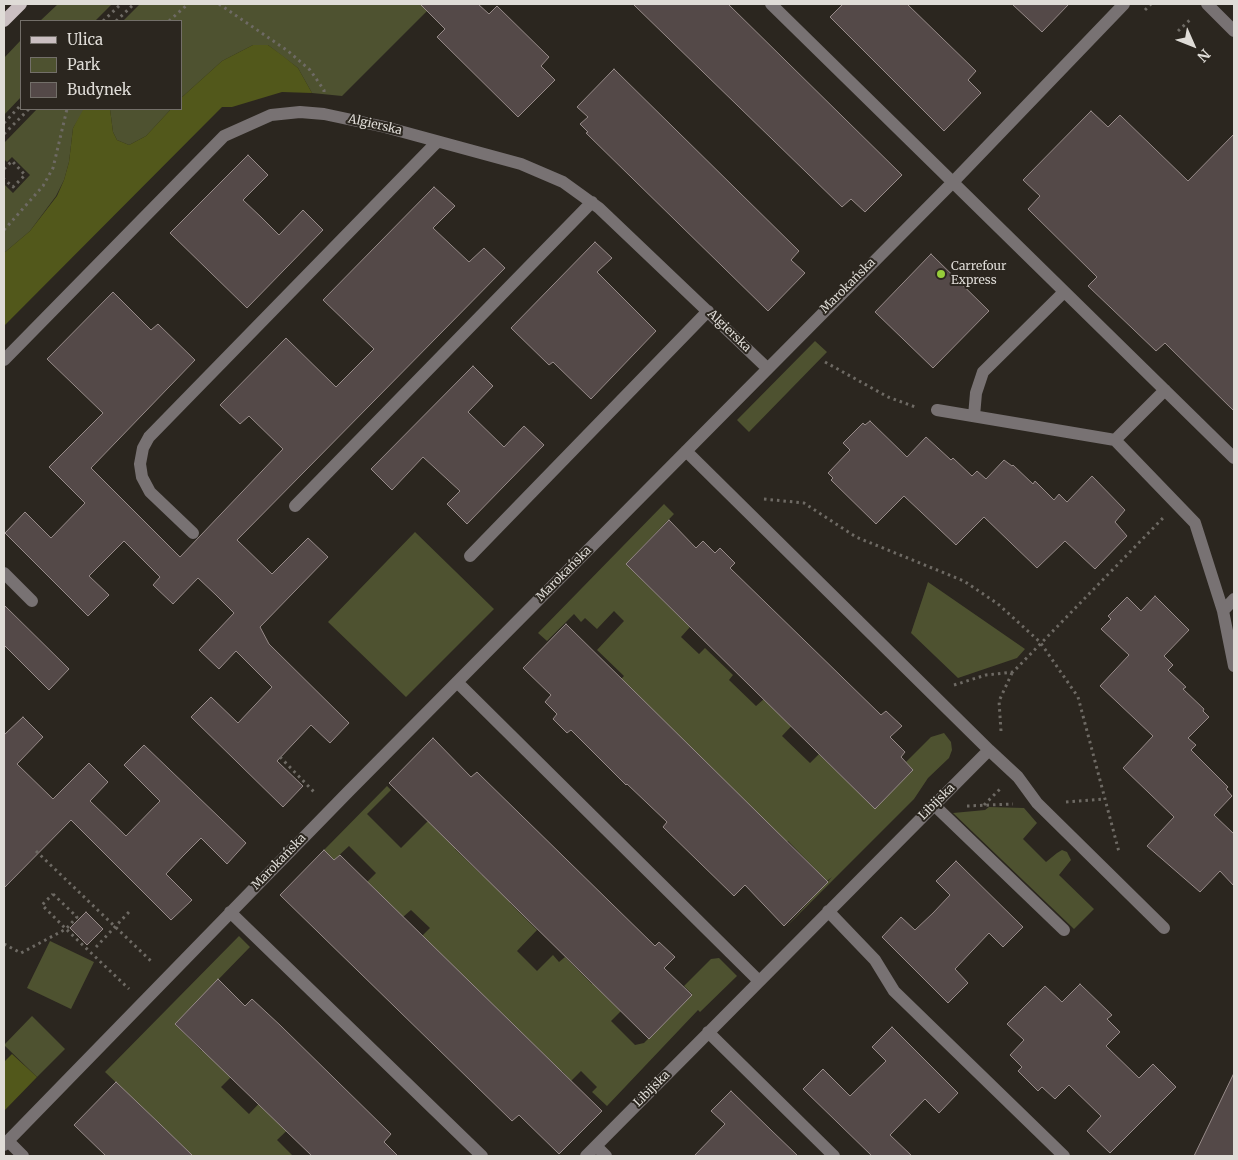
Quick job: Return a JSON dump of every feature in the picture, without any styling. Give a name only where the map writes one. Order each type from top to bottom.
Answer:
[{"type":"main road","points":[[4,21],[21,4]]},
{"type":"street","points":[[771,4],[954,180],[1064,292],[1234,458]]},
{"type":"street","name":"Marokańska","points":[[6,1143],[230,912],[686,451],[766,367],[954,180],[1124,4]]},
{"type":"street","points":[[1207,4],[1234,31]]},
{"type":"street","name":"Algierska","points":[[4,360],[224,136],[271,115],[300,112],[324,114],[385,127],[520,164],[563,182],[592,202],[766,367]]},
{"type":"street","points":[[193,534],[150,492],[142,477],[142,456],[150,437],[437,142]]},
{"type":"street","points":[[295,506],[592,202]]},
{"type":"street","points":[[974,416],[976,393],[983,372],[1064,292]]},
{"type":"street","points":[[470,556],[708,311]]},
{"type":"street","points":[[1115,440],[1165,390]]},
{"type":"street","points":[[937,410],[1115,440],[1178,503],[1195,523],[1223,611],[1234,666]]},
{"type":"street","points":[[686,451],[1018,777],[1037,804],[1164,928]]},
{"type":"street","points":[[4,573],[32,600]]},
{"type":"street","points":[[1223,611],[1234,599]]},
{"type":"street","points":[[457,682],[759,981]]},
{"type":"street","name":"Libijska","points":[[586,1156],[989,750]]},
{"type":"street","points":[[934,805],[1064,930]]},
{"type":"street","points":[[230,912],[482,1156]]},
{"type":"street","points":[[828,912],[874,960],[894,991],[1064,1156]]},
{"type":"street","points":[[708,1032],[834,1156]]},
{"type":"street","points":[[6,1143],[23,1156]]},
{"type":"street","points":[[596,1146],[606,1156]]},
{"type":"path","points":[[104,20],[122,4]]},
{"type":"path","points":[[117,20],[134,4]]},
{"type":"path","points":[[170,20],[188,4]]},
{"type":"path","points":[[218,4],[288,50],[310,70],[324,90],[324,114]]},
{"type":"path","points":[[1144,11],[1150,4]]},
{"type":"path","points":[[1178,31],[1193,16]]},
{"type":"path","points":[[4,124],[20,107]]},
{"type":"path","points":[[4,134],[28,110]]},
{"type":"path","points":[[4,230],[43,186],[53,168],[67,110]]},
{"type":"path","points":[[4,168],[12,161],[26,175],[12,188],[4,179]]},
{"type":"path","points":[[825,362],[888,397],[925,410],[937,410]]},
{"type":"path","points":[[764,499],[804,503],[856,537],[964,581],[998,604],[1040,642],[1078,697],[1121,861]]},
{"type":"path","points":[[1001,733],[999,701],[1012,672],[1178,503]]},
{"type":"path","points":[[953,685],[986,674],[1012,672]]},
{"type":"path","points":[[280,757],[316,794]]},
{"type":"path","points":[[1064,802],[1104,799]]},
{"type":"path","points":[[36,851],[156,965]]},
{"type":"path","points":[[4,944],[21,953],[66,929],[77,917],[53,894],[42,905],[66,929],[126,986]]},
{"type":"path","points":[[96,947],[129,912]]},
{"type":"green space","points":[[58,4],[112,4],[96,20],[41,20]]},
{"type":"green space","points":[[140,4],[434,4],[342,96],[312,93],[298,68],[268,45],[253,45],[222,61],[182,97],[182,20],[124,20]]},
{"type":"green space","points":[[20,41],[20,98],[4,115],[4,58]]},
{"type":"green space","points":[[253,45],[268,45],[298,68],[312,93],[282,92],[232,107],[222,107],[4,326],[4,253],[30,231],[57,196],[69,162],[73,128],[83,110],[110,110],[113,132],[117,140],[129,145],[146,136],[170,110],[182,110],[182,97],[222,61]]},
{"type":"green space","points":[[36,110],[84,110],[73,128],[69,162],[64,180],[56,196],[30,231],[4,253],[4,184],[13,193],[30,175],[12,157],[7,162],[4,159],[4,143]]},
{"type":"green space","points":[[110,110],[170,110],[146,136],[129,145],[117,140],[113,132]]},
{"type":"green space","points":[[815,341],[827,352],[749,432],[737,420]]},
{"type":"green space","points":[[664,504],[674,514],[626,564],[690,627],[681,637],[699,654],[705,648],[733,675],[729,680],[756,706],[764,699],[802,715],[782,736],[810,763],[819,754],[875,808],[913,770],[906,762],[931,737],[944,733],[951,742],[952,750],[949,758],[928,778],[914,799],[786,927],[832,877],[827,881],[788,841],[785,844],[621,679],[624,676],[597,650],[624,621],[614,611],[597,629],[585,618],[581,622],[574,614],[547,641],[538,633]]},
{"type":"green space","points":[[415,532],[494,609],[406,697],[328,622]]},
{"type":"green space","points":[[928,582],[1025,649],[1017,658],[958,678],[911,633]]},
{"type":"green space","points":[[387,786],[391,790],[367,814],[401,848],[428,821],[466,837],[455,849],[482,875],[493,864],[521,891],[510,903],[537,930],[517,951],[537,971],[553,955],[559,962],[565,957],[592,984],[604,973],[621,1011],[611,1021],[635,1045],[644,1043],[692,994],[684,986],[711,959],[719,958],[737,976],[700,1012],[698,1010],[607,1106],[592,1092],[597,1087],[581,1071],[571,1081],[562,1071],[550,1084],[422,936],[430,928],[411,910],[403,917],[367,882],[376,873],[349,846],[334,860],[324,850]]},
{"type":"green space","points":[[989,807],[1024,808],[1037,823],[1023,839],[1046,862],[1062,850],[1067,852],[1071,860],[1059,875],[1094,909],[1074,929],[953,813],[985,810]]},
{"type":"green space","points":[[239,936],[250,947],[175,1024],[202,1051],[214,1039],[242,1066],[221,1087],[249,1114],[268,1094],[297,1121],[277,1140],[293,1156],[193,1156],[105,1072]]},
{"type":"green space","points":[[50,941],[94,962],[71,1009],[27,988]]},
{"type":"green space","points":[[32,1016],[65,1049],[37,1077],[4,1045]]},
{"type":"green space","points":[[12,1054],[37,1077],[4,1111],[4,1062]]},
{"type":"building","points":[[420,4],[478,4],[489,14],[497,6],[549,57],[541,66],[555,80],[518,117],[437,37],[445,29]]},
{"type":"building","points":[[633,4],[728,4],[902,175],[865,212],[851,199],[842,207]]},
{"type":"building","points":[[843,4],[907,4],[976,71],[968,80],[981,93],[944,131],[830,17]]},
{"type":"building","points":[[1012,4],[1069,4],[1042,32]]},
{"type":"building","points":[[614,69],[799,251],[791,260],[805,273],[768,311],[586,133],[588,132],[580,124],[588,117],[577,107]]},
{"type":"building","points":[[1091,111],[1108,127],[1120,115],[1188,181],[1234,134],[1234,411],[1165,343],[1156,351],[1088,286],[1097,277],[1028,209],[1040,196],[1023,180]]},
{"type":"building","points":[[248,155],[268,175],[243,200],[279,235],[303,210],[323,230],[247,308],[170,233]]},
{"type":"building","points":[[434,187],[455,206],[433,228],[469,262],[484,248],[505,268],[237,540],[272,574],[308,538],[328,557],[260,627],[269,644],[349,723],[330,743],[311,725],[277,761],[303,786],[283,807],[191,717],[211,697],[238,723],[272,687],[236,651],[219,669],[199,650],[234,613],[216,595],[198,578],[173,604],[153,585],[160,577],[124,541],[89,576],[109,595],[88,616],[5,533],[25,512],[51,538],[85,503],[49,467],[103,413],[47,359],[113,292],[151,330],[158,324],[195,360],[91,468],[180,557],[283,449],[249,416],[240,424],[220,405],[286,338],[336,387],[374,349],[323,300]]},
{"type":"building","points":[[595,242],[612,258],[597,272],[656,331],[591,399],[553,362],[549,365],[511,328]]},
{"type":"building","points":[[931,254],[989,311],[933,368],[875,312]]},
{"type":"building","points":[[473,366],[493,386],[468,412],[504,447],[524,426],[544,445],[467,524],[447,504],[460,491],[423,457],[392,490],[371,469]]},
{"type":"building","points":[[870,421],[907,457],[926,437],[972,476],[977,471],[986,479],[1004,460],[1013,465],[1033,484],[1035,481],[1054,500],[1059,494],[1067,502],[1092,476],[1125,510],[1115,522],[1127,536],[1095,569],[1065,541],[1037,568],[984,517],[956,545],[904,496],[876,524],[831,480],[833,478],[828,473],[850,450],[843,443],[863,423],[865,425]]},
{"type":"building","points":[[669,520],[696,548],[703,541],[715,553],[720,548],[735,563],[730,568],[881,715],[886,711],[902,726],[890,737],[905,752],[901,757],[913,770],[875,809],[626,564]]},
{"type":"building","points":[[1155,596],[1189,630],[1164,656],[1173,665],[1168,670],[1186,687],[1183,689],[1204,709],[1203,711],[1209,717],[1188,738],[1196,745],[1191,750],[1228,787],[1226,789],[1232,796],[1214,815],[1234,834],[1234,886],[1220,871],[1200,892],[1147,846],[1174,817],[1123,768],[1153,736],[1100,686],[1129,655],[1101,629],[1111,619],[1108,616],[1127,597],[1141,611]]},
{"type":"building","points":[[4,605],[69,669],[49,690],[4,645]]},
{"type":"building","points":[[566,624],[828,882],[784,926],[745,885],[734,896],[663,827],[667,822],[626,785],[571,730],[567,733],[553,719],[557,714],[545,702],[551,695],[523,668]]},
{"type":"building","points":[[23,717],[43,737],[17,764],[53,799],[89,763],[108,782],[90,801],[126,836],[160,801],[124,765],[144,745],[246,843],[227,864],[201,838],[183,856],[166,874],[192,900],[171,920],[71,820],[4,888],[4,735]]},
{"type":"building","points":[[433,738],[471,777],[477,772],[655,946],[659,942],[675,957],[664,968],[692,995],[649,1039],[389,783]]},
{"type":"building","points":[[324,850],[334,860],[340,855],[602,1111],[559,1154],[519,1115],[512,1121],[280,895]]},
{"type":"building","points":[[956,861],[1023,927],[1003,947],[989,933],[955,969],[968,983],[948,1003],[882,937],[901,917],[915,930],[933,913],[950,895],[936,881]]},
{"type":"building","points":[[86,912],[103,929],[87,945],[70,928]]},
{"type":"building","points":[[218,979],[245,1006],[252,999],[391,1134],[384,1142],[398,1156],[312,1156],[175,1024]]},
{"type":"building","points":[[1080,984],[1112,1015],[1107,1019],[1120,1032],[1106,1046],[1139,1078],[1153,1064],[1176,1087],[1110,1153],[1087,1131],[1101,1116],[1069,1085],[1055,1099],[1042,1087],[1038,1091],[1018,1071],[1022,1067],[1010,1055],[1024,1040],[1007,1024],[1045,986],[1062,1002]]},
{"type":"building","points":[[892,1027],[958,1093],[939,1113],[925,1099],[890,1135],[912,1156],[872,1156],[803,1089],[823,1069],[850,1096],[886,1061],[872,1047]]},
{"type":"building","points":[[1234,1073],[1234,1156],[1194,1156]]},
{"type":"building","points":[[116,1082],[193,1156],[106,1156],[74,1125]]},
{"type":"building","points":[[731,1091],[798,1156],[694,1156],[725,1124],[711,1111]]},
{"type":"place","name":"Carrefour Express","points":[[941,274]]}]
